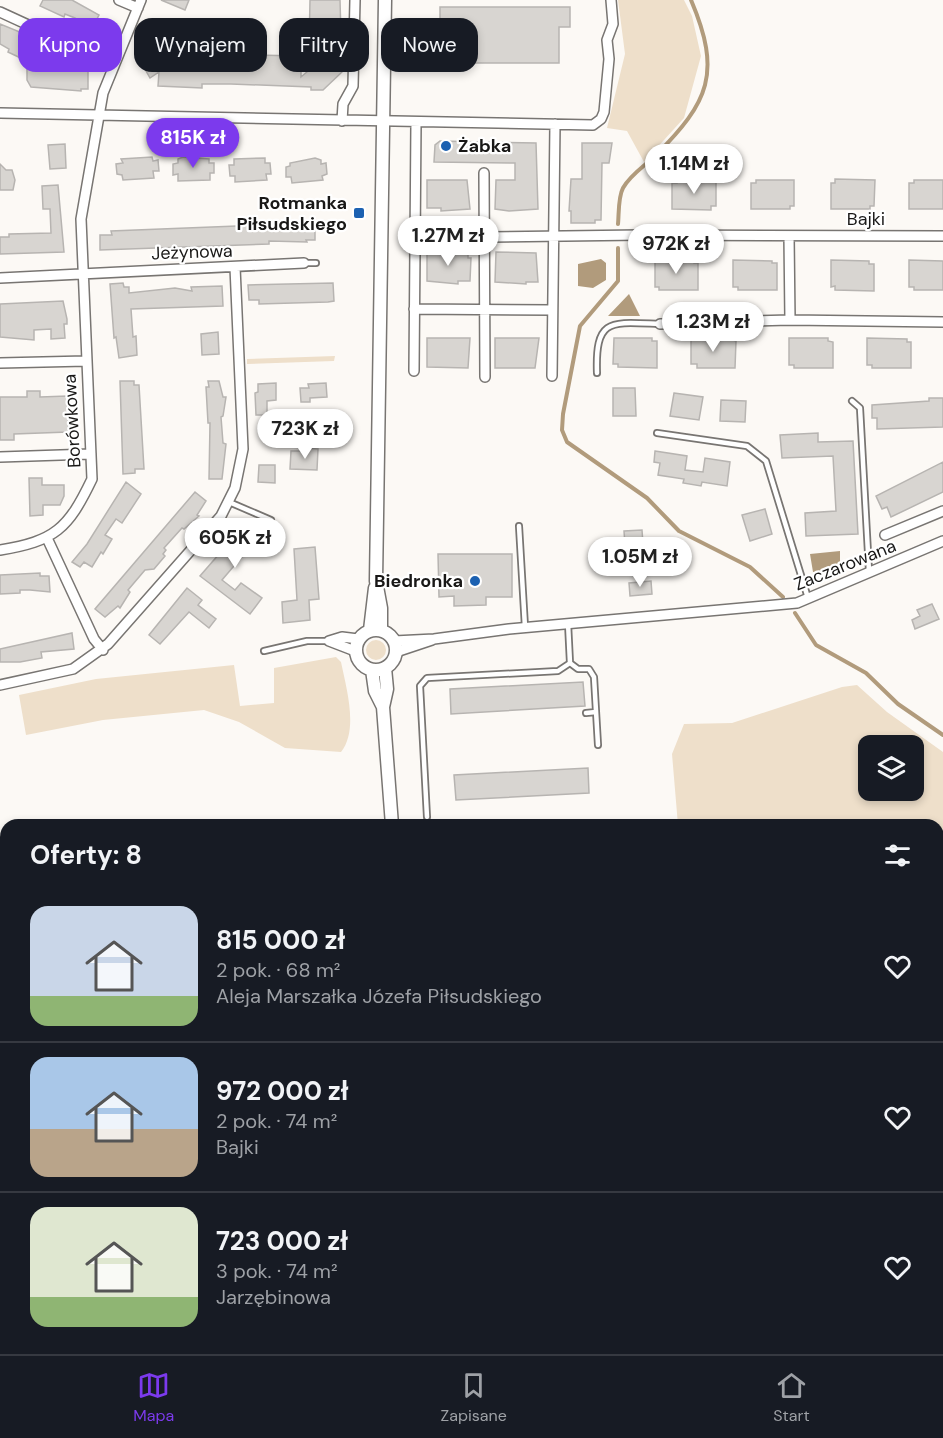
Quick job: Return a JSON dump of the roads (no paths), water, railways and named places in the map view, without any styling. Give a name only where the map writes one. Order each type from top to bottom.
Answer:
[{"type":"main road","points":[[375,630],[395,646],[394,659],[385,668],[372,670],[360,663],[357,645],[375,630],[381,608],[376,581],[385,0]]},
{"type":"main road","points":[[385,668],[387,689],[383,707],[392,819]]},
{"type":"main road","points":[[372,670],[375,691],[383,707]]},
{"type":"street","points":[[119,0],[139,4]]},
{"type":"street","points":[[342,121],[343,104],[353,86],[355,0]]},
{"type":"street","points":[[0,113],[384,122],[593,124],[601,119],[609,59],[606,40],[613,24],[610,0]]},
{"type":"street","name":"Borówkowa","points":[[122,43],[139,4]]},
{"type":"street","points":[[0,12],[18,20]]},
{"type":"street","name":"Borówkowa","points":[[0,550],[32,545],[62,527],[80,505],[92,479],[81,219],[103,93],[110,72]]},
{"type":"street","points":[[414,371],[416,122]]},
{"type":"street","points":[[552,376],[555,124]]},
{"type":"street","points":[[484,173],[484,377]]},
{"type":"street","points":[[789,236],[790,320]]},
{"type":"street","name":"Bajki","points":[[415,238],[943,236]]},
{"type":"street","name":"Jeżynowa","points":[[82,273],[303,263]]},
{"type":"street","points":[[0,685],[73,669],[103,650],[213,526],[229,502],[239,475],[243,448],[235,267]]},
{"type":"street","points":[[0,278],[82,273]]},
{"type":"street","points":[[414,309],[552,310]]},
{"type":"street","points":[[660,324],[790,320],[943,322]]},
{"type":"street","points":[[0,363],[86,361]]},
{"type":"street","points":[[0,457],[91,454]]},
{"type":"street","points":[[885,535],[943,511]]},
{"type":"street","points":[[47,538],[94,639],[103,650]]},
{"type":"street","name":"Zaczarowana","points":[[395,646],[525,627],[790,604],[808,600],[943,541]]},
{"type":"street","points":[[328,641],[357,645]]},
{"type":"lane","points":[[303,263],[316,263]]},
{"type":"lane","points":[[597,374],[596,345],[608,328],[619,323],[660,324]]},
{"type":"lane","points":[[852,401],[860,408],[869,573]]},
{"type":"lane","points":[[657,433],[747,446],[766,460],[808,600]]},
{"type":"lane","points":[[229,502],[271,520]]},
{"type":"lane","points":[[519,526],[525,627]]},
{"type":"lane","points":[[568,623],[570,663]]},
{"type":"lane","points":[[264,651],[307,641],[328,641]]},
{"type":"lane","points":[[570,663],[578,669],[589,669],[594,676],[598,745]]},
{"type":"lane","points":[[427,817],[420,686],[427,678],[558,671],[570,663]]},
{"type":"lane","points":[[586,713],[596,712]]},
{"type":"waterway","points":[[618,224],[619,201],[626,183],[656,155],[688,119],[699,102],[705,85],[708,67],[706,48],[701,25],[691,0]]},
{"type":"waterway","points":[[618,248],[618,281],[580,326],[563,414],[562,430],[567,442],[647,498],[679,531],[750,567],[783,597]]},
{"type":"waterway","points":[[795,613],[816,645],[866,673],[898,704],[943,735]]},
{"type":"place","name":"Żabka","points":[[446,146]]},
{"type":"place","name":"Rotmanka Piłsudskiego","points":[[359,213]]},
{"type":"place","name":"Biedronka","points":[[475,581]]}]
